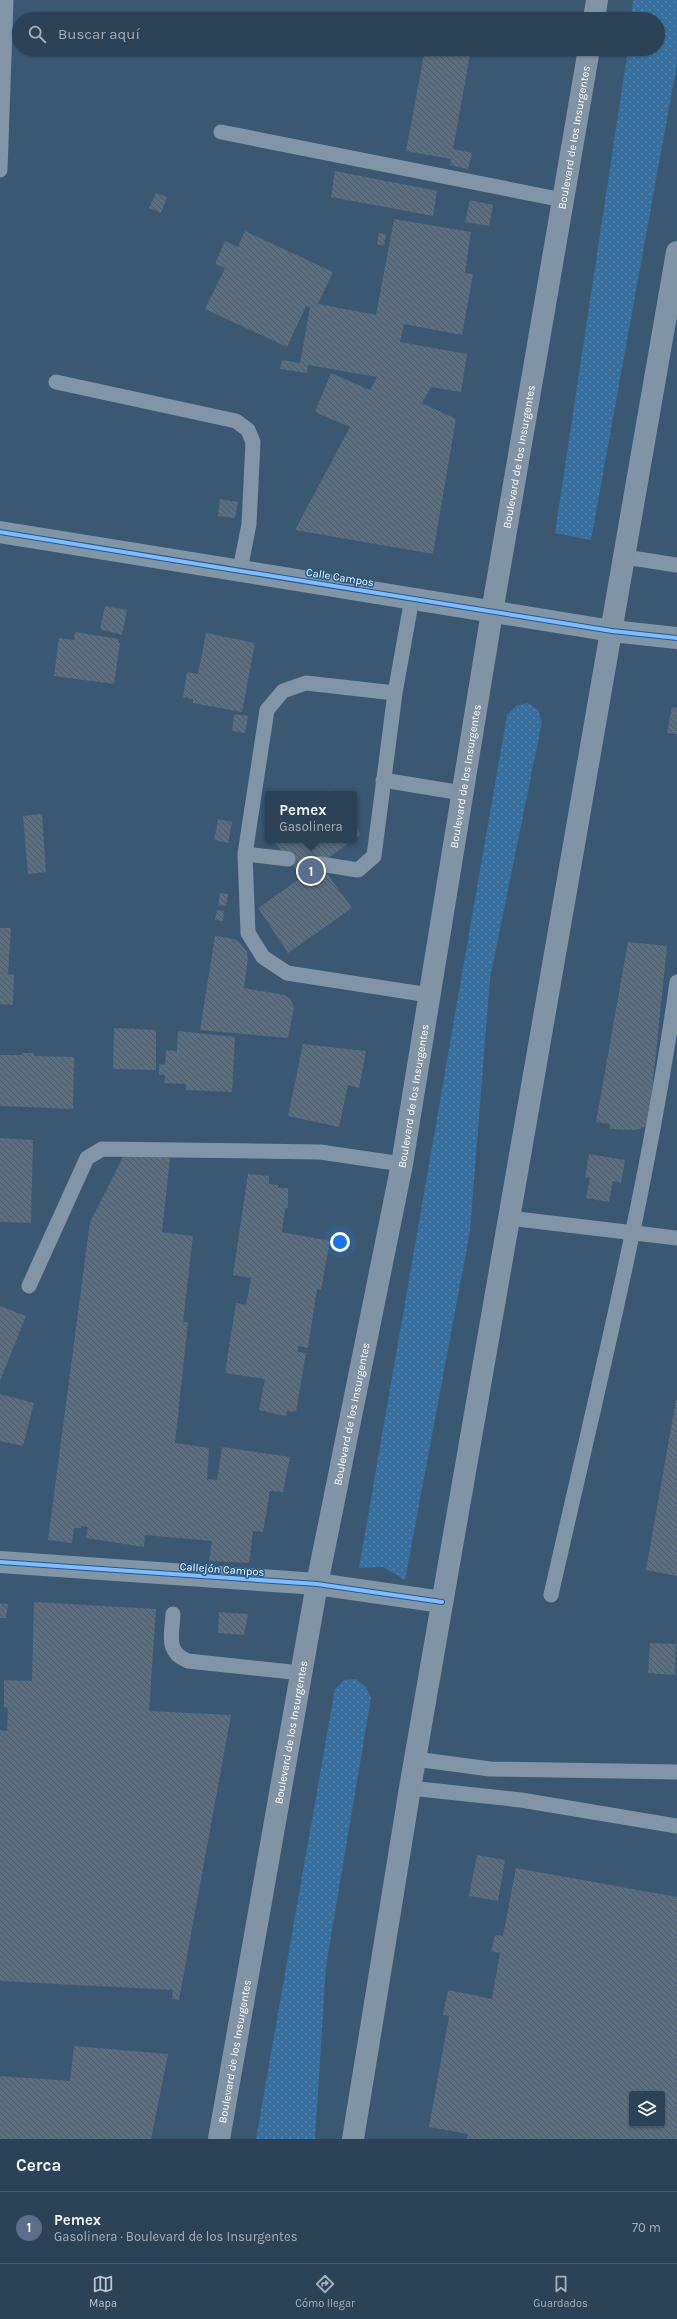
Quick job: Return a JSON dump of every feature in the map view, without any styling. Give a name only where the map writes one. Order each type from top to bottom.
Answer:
[{"type":"main road","points":[[595,12],[597,0]]},
{"type":"main road","name":"Boulevard de los Insurgentes","points":[[219,2139],[317,1584],[402,1164],[492,612],[588,56]]},
{"type":"main road","points":[[353,2139],[410,1788],[677,252]]},
{"type":"street","name":"Calle Campos","points":[[0,532],[612,631],[677,638]]},
{"type":"street","name":"Callejón Campos","points":[[0,1562],[317,1584],[442,1602]]},
{"type":"lane","points":[[0,170],[6,0]]},
{"type":"lane","points":[[221,132],[563,200]]},
{"type":"lane","points":[[56,382],[236,421],[248,430],[253,442],[249,524],[240,570]]},
{"type":"lane","points":[[624,557],[677,565]]},
{"type":"lane","points":[[320,864],[358,870],[374,856],[395,693],[412,598]]},
{"type":"lane","points":[[395,693],[306,683],[284,691],[267,710],[246,854],[248,933],[263,957],[287,973],[429,995]]},
{"type":"lane","points":[[383,780],[462,793]]},
{"type":"lane","points":[[246,854],[288,859]]},
{"type":"lane","points":[[551,1595],[633,1233],[665,1064],[677,982]]},
{"type":"lane","points":[[29,1286],[87,1158],[102,1149],[320,1152],[402,1164]]},
{"type":"lane","points":[[509,1218],[677,1238]]},
{"type":"lane","points":[[172,1614],[172,1649],[177,1657],[188,1661],[301,1673]]},
{"type":"lane","points":[[415,1759],[490,1769],[677,1772]]},
{"type":"lane","points":[[410,1788],[521,1800],[677,1826]]},
{"type":"shaded area","points":[[633,0],[677,0],[677,63],[591,540],[555,533],[627,56],[665,56],[665,12],[632,12]]},
{"type":"shaded area","points":[[528,703],[538,710],[542,722],[490,978],[470,1231],[405,1580],[383,1567],[359,1568],[507,715],[516,706]]},
{"type":"shaded area","points":[[356,1679],[366,1687],[371,1698],[326,1966],[315,2139],[256,2139],[335,1689],[344,1680]]},
{"type":"building","points":[[424,56],[470,56],[453,149],[472,153],[468,169],[450,165],[451,159],[406,151]]},
{"type":"building","points":[[335,171],[437,191],[433,216],[331,197]]},
{"type":"building","points":[[156,193],[167,197],[161,213],[149,208]]},
{"type":"building","points":[[470,200],[493,205],[489,226],[465,222]]},
{"type":"building","points":[[394,219],[471,232],[465,273],[473,274],[462,335],[404,324],[400,342],[467,354],[461,392],[431,387],[422,403],[456,419],[433,554],[295,530],[350,427],[315,412],[331,373],[370,390],[377,377],[308,365],[307,373],[280,369],[282,360],[300,363],[310,307],[306,306],[287,347],[205,309],[225,268],[215,264],[225,241],[238,247],[245,231],[333,272],[318,304],[376,315]]},
{"type":"building","points":[[379,233],[386,234],[384,246],[377,244]]},
{"type":"building","points":[[220,499],[238,502],[235,518],[218,516]]},
{"type":"building","points":[[105,606],[127,610],[122,635],[100,629]]},
{"type":"building","points":[[75,632],[119,639],[118,643],[120,643],[114,684],[54,676],[59,638],[74,640]]},
{"type":"building","points":[[206,633],[255,643],[242,712],[193,703],[193,699],[183,697],[187,672],[198,674]]},
{"type":"building","points":[[672,707],[677,708],[677,734],[667,733]]},
{"type":"building","points":[[234,714],[248,716],[245,733],[232,731]]},
{"type":"building","points":[[42,814],[46,872],[28,874],[23,816]]},
{"type":"building","points":[[218,819],[232,822],[228,843],[214,840]]},
{"type":"building","points":[[357,828],[361,834],[357,837]]},
{"type":"building","points":[[275,843],[349,843],[320,864],[352,908],[288,953],[258,908],[302,877]]},
{"type":"building","points":[[220,893],[228,894],[226,906],[218,905]]},
{"type":"building","points":[[217,910],[224,911],[223,921],[215,920]]},
{"type":"building","points":[[0,928],[11,928],[8,974],[14,975],[13,1005],[0,1004]]},
{"type":"building","points":[[215,936],[234,939],[239,942],[247,952],[248,958],[244,988],[285,995],[291,1000],[294,1008],[288,1038],[200,1030]]},
{"type":"building","points":[[628,942],[667,946],[649,1120],[646,1126],[637,1130],[610,1129],[610,1124],[596,1122]]},
{"type":"building","points":[[114,1028],[156,1030],[156,1070],[113,1069]]},
{"type":"building","points":[[178,1031],[235,1037],[232,1092],[186,1090],[186,1084],[164,1083],[165,1075],[159,1075],[159,1064],[165,1065],[166,1050],[177,1051]]},
{"type":"building","points":[[303,1044],[366,1051],[359,1088],[348,1085],[339,1127],[288,1116]]},
{"type":"building","points":[[23,1053],[34,1053],[34,1056],[74,1057],[73,1109],[0,1106],[0,1055],[22,1055]]},
{"type":"building","points":[[0,1138],[33,1140],[31,1223],[0,1222]]},
{"type":"building","points":[[125,1153],[170,1158],[162,1232],[193,1236],[183,1322],[188,1322],[175,1443],[209,1448],[207,1479],[217,1480],[222,1447],[290,1457],[283,1492],[270,1491],[263,1532],[253,1531],[249,1563],[209,1561],[212,1541],[145,1535],[144,1547],[86,1538],[88,1527],[81,1526],[81,1528],[74,1528],[72,1543],[48,1540],[90,1222]]},
{"type":"building","points":[[589,1154],[625,1160],[621,1183],[613,1181],[609,1202],[586,1198],[590,1178],[585,1177]]},
{"type":"building","points":[[248,1174],[269,1176],[269,1184],[278,1185],[278,1188],[288,1188],[288,1208],[285,1209],[282,1232],[330,1241],[321,1290],[317,1289],[308,1348],[298,1346],[298,1352],[306,1353],[296,1412],[287,1411],[286,1416],[259,1410],[265,1379],[225,1373],[236,1303],[246,1305],[251,1278],[233,1275]]},
{"type":"building","points":[[0,1306],[26,1316],[0,1381]]},
{"type":"building","points":[[0,1394],[34,1403],[23,1446],[0,1441]]},
{"type":"building","points":[[677,1400],[677,1576],[646,1570]]},
{"type":"building","points":[[34,1602],[156,1609],[149,1711],[231,1715],[179,2000],[172,1999],[173,1990],[0,1981],[0,1730],[7,1731],[8,1708],[4,1707],[4,1680],[32,1681]]},
{"type":"building","points":[[0,1603],[8,1604],[6,1618],[0,1618]]},
{"type":"building","points":[[219,1612],[248,1614],[244,1635],[218,1633]]},
{"type":"building","points":[[650,1643],[676,1644],[675,1675],[648,1673]]},
{"type":"building","points":[[477,1855],[505,1860],[498,1901],[469,1896]]},
{"type":"building","points":[[516,1868],[677,1897],[677,2139],[467,2139],[468,2134],[429,2127],[449,2016],[443,2015],[448,1990],[492,1999],[500,1953],[491,1951],[495,1935],[503,1936]]},
{"type":"building","points":[[74,2046],[168,2054],[151,2139],[0,2139],[0,2076],[70,2081]]},
{"type":"cycle path","points":[[0,532],[612,631],[677,638]]},
{"type":"cycle path","points":[[0,1562],[317,1584],[442,1602]]},
{"type":"place","name":"Pemex","points":[[311,871]]}]
